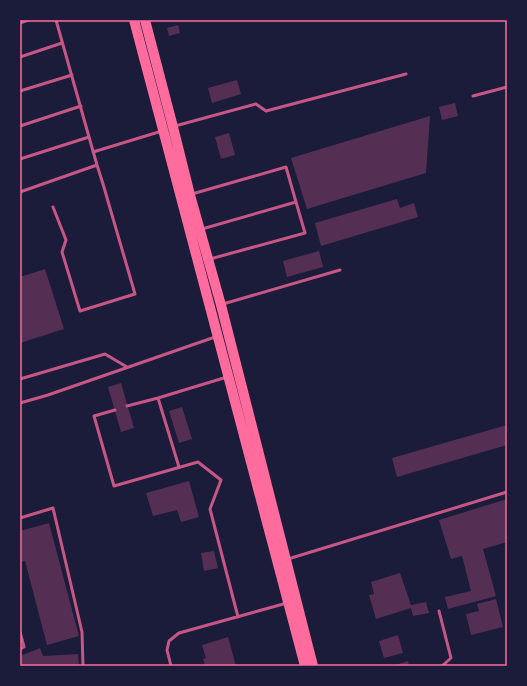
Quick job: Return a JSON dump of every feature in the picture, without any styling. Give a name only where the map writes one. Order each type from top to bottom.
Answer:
[{"type":"main road","points":[[134,20],[200,229],[221,305],[313,666]]},
{"type":"main road","points":[[145,20],[218,336],[305,666]]},
{"type":"lane","points":[[20,23],[28,20]]},
{"type":"lane","points":[[53,207],[66,240],[62,252],[80,311],[135,294],[56,20]]},
{"type":"lane","points":[[20,57],[62,43]]},
{"type":"lane","points":[[93,152],[256,104],[266,111],[406,74]]},
{"type":"lane","points":[[20,92],[72,75]]},
{"type":"lane","points":[[473,96],[507,86]]},
{"type":"lane","points":[[20,126],[81,106]]},
{"type":"lane","points":[[20,159],[89,137]]},
{"type":"lane","points":[[20,192],[97,166]]},
{"type":"lane","points":[[190,195],[286,167],[305,233],[208,260]]},
{"type":"lane","points":[[200,229],[296,202]]},
{"type":"lane","points":[[221,305],[340,270]]},
{"type":"lane","points":[[20,403],[48,395],[218,336]]},
{"type":"lane","points":[[20,379],[105,354],[127,367]]},
{"type":"lane","points":[[127,406],[229,377]]},
{"type":"lane","points":[[158,398],[179,467]]},
{"type":"lane","points":[[115,410],[94,416],[114,486],[198,462],[221,480],[210,509],[238,617]]},
{"type":"lane","points":[[286,559],[507,492]]},
{"type":"lane","points":[[20,518],[53,508],[82,632],[83,666]]},
{"type":"lane","points":[[171,666],[167,650],[169,641],[180,633],[289,603]]},
{"type":"lane","points":[[438,611],[451,658],[442,666]]},
{"type":"lane","points":[[20,632],[24,647],[20,649]]},
{"type":"building","points":[[178,25],[180,33],[169,36],[167,28]]},
{"type":"building","points":[[237,80],[241,94],[212,103],[208,88]]},
{"type":"building","points":[[455,103],[458,116],[442,120],[439,107]]},
{"type":"building","points":[[430,116],[426,173],[307,209],[291,158]]},
{"type":"building","points":[[229,133],[235,155],[221,159],[215,137]]},
{"type":"building","points":[[397,199],[400,208],[414,203],[418,217],[321,246],[315,223]]},
{"type":"building","points":[[319,251],[323,267],[287,277],[283,261]]},
{"type":"building","points":[[45,269],[64,329],[20,343],[20,277]]},
{"type":"building","points":[[121,383],[134,428],[121,432],[108,387]]},
{"type":"building","points":[[182,407],[192,439],[179,443],[169,411]]},
{"type":"building","points":[[507,425],[507,445],[397,477],[392,458]]},
{"type":"building","points":[[189,481],[199,517],[181,522],[177,510],[153,516],[146,493]]},
{"type":"building","points":[[507,499],[507,542],[483,549],[496,596],[448,609],[445,597],[471,591],[462,556],[451,559],[439,520]]},
{"type":"building","points":[[49,523],[79,636],[47,645],[25,561],[20,562],[20,531]]},
{"type":"building","points":[[214,551],[218,568],[204,571],[201,553]]},
{"type":"building","points":[[400,573],[411,605],[426,602],[429,613],[413,616],[411,608],[376,619],[369,595],[374,594],[371,582]]},
{"type":"building","points":[[496,599],[503,627],[471,635],[466,614],[479,611],[477,604]]},
{"type":"building","points":[[398,635],[403,653],[384,658],[379,641]]},
{"type":"building","points":[[228,637],[236,666],[205,666],[203,659],[206,658],[202,645]]},
{"type":"building","points":[[40,648],[43,656],[78,654],[79,666],[20,666],[20,656]]},
{"type":"building","points":[[408,661],[409,666],[392,666]]}]
